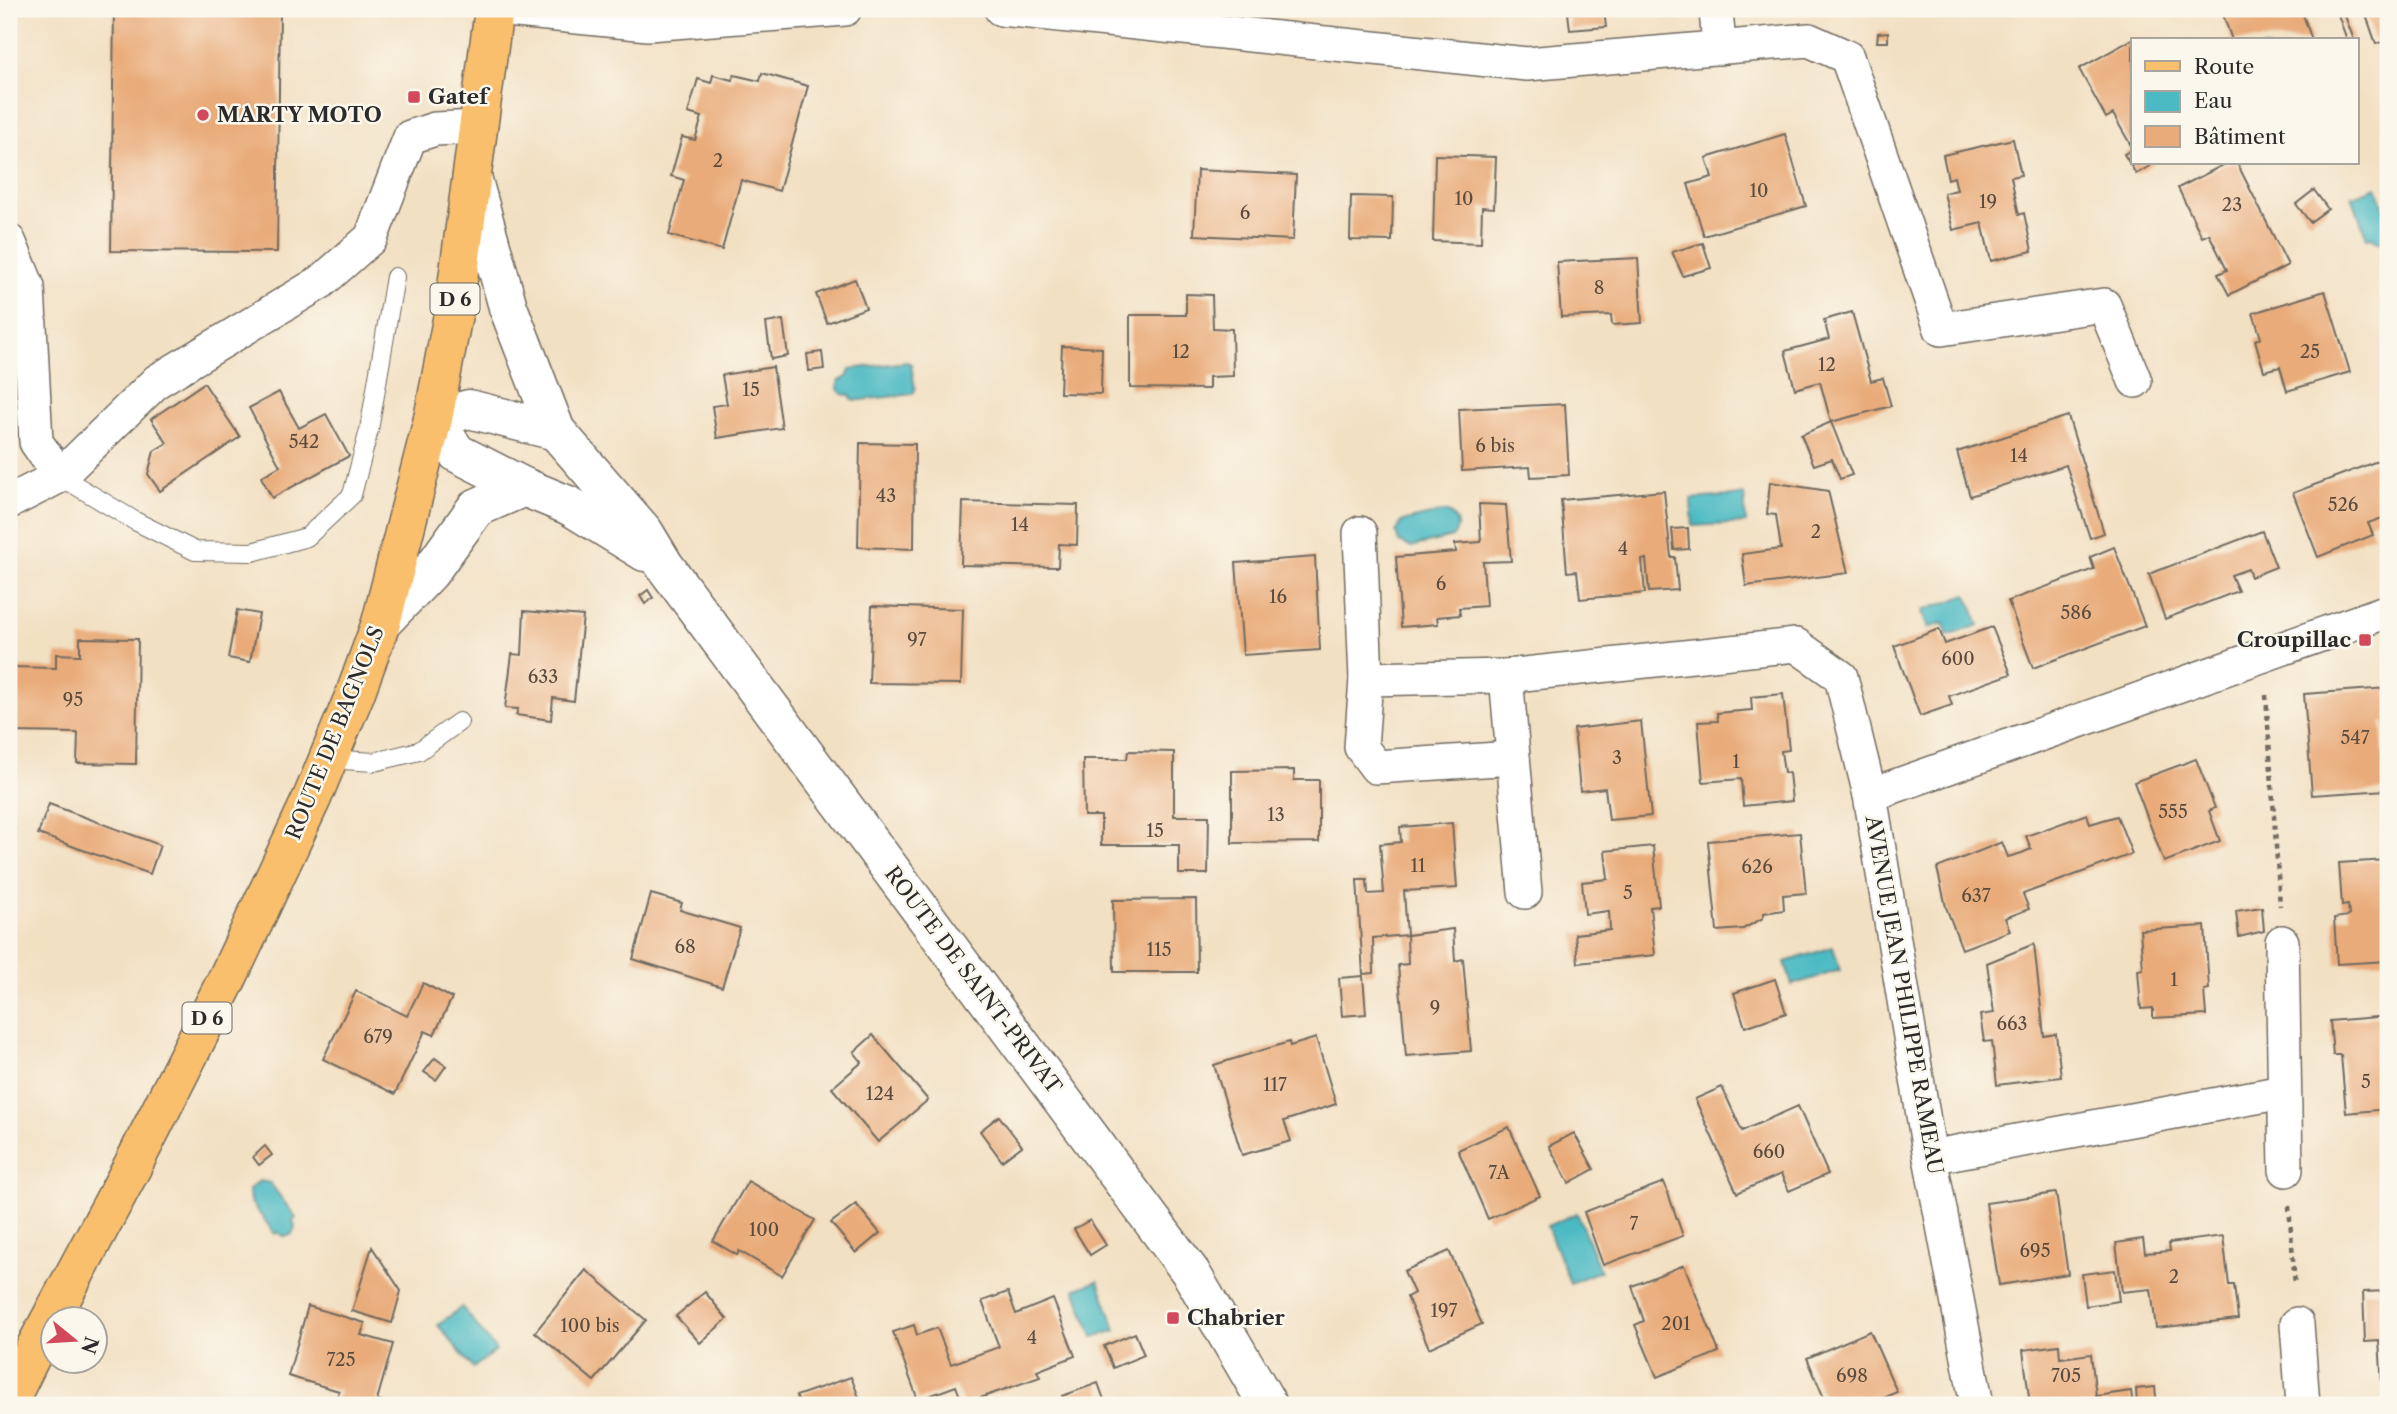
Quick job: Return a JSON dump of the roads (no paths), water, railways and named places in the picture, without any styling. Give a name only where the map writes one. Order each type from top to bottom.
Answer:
[{"type":"main road","name":"ROUTE DE BAGNOLS","points":[[9,1401],[227,979],[328,759],[381,623],[433,419],[454,309],[495,9]]},
{"type":"street","points":[[495,9],[648,24],[845,9]]},
{"type":"street","points":[[1001,9],[1527,64],[1809,40],[1847,57],[1941,329],[2104,306],[2135,381]]},
{"type":"street","points":[[1716,9],[1719,48]]},
{"type":"street","points":[[9,502],[60,476],[157,381],[321,282],[371,238],[410,138],[435,129],[479,127]]},
{"type":"street","points":[[472,177],[508,307],[567,445]]},
{"type":"street","points":[[9,241],[28,287],[36,442],[60,476]]},
{"type":"street","points":[[567,445],[469,409],[433,419],[457,453],[570,506],[664,565]]},
{"type":"street","points":[[381,623],[430,572],[476,508],[534,491],[567,445]]},
{"type":"street","name":"ROUTE DE SAINT-PRIVAT","points":[[567,445],[644,532],[664,565],[1191,1273],[1268,1405]]},
{"type":"street","points":[[1360,533],[1366,679],[1361,747],[1376,767],[1513,758]]},
{"type":"street","name":"AVENUE JEAN PHILIPPE RAMEAU","points":[[1977,1405],[1930,1157],[1870,795],[2388,611]]},
{"type":"street","points":[[1366,679],[1506,676],[1796,645],[1841,677],[1870,795]]},
{"type":"street","points":[[1506,676],[1525,892]]},
{"type":"street","points":[[2282,943],[2286,1170]]},
{"type":"street","points":[[1930,1157],[2283,1092]]},
{"type":"street","points":[[2297,1324],[2303,1405]]},
{"type":"lane","points":[[60,476],[135,521],[195,551],[252,552],[307,537],[352,495],[369,430],[395,277]]},
{"type":"lane","points":[[328,759],[374,762],[419,751],[459,722]]},
{"type":"water","points":[[2377,187],[2388,220],[2385,239],[2378,242],[2372,237],[2367,238],[2352,196]]},
{"type":"water","points":[[907,362],[911,364],[915,390],[912,394],[853,401],[850,395],[842,394],[838,389],[838,382],[848,376],[850,369]]},
{"type":"water","points":[[1744,495],[1746,523],[1693,526],[1691,499]]},
{"type":"water","points":[[1443,512],[1450,514],[1456,522],[1457,528],[1452,537],[1411,547],[1399,542],[1396,532],[1401,522]]},
{"type":"water","points":[[1967,595],[1979,625],[1948,636],[1943,623],[1928,628],[1922,611]]},
{"type":"water","points":[[1833,947],[1840,970],[1792,985],[1785,962]]},
{"type":"water","points":[[259,1181],[270,1183],[296,1218],[293,1220],[295,1228],[291,1235],[285,1237],[278,1232],[275,1234],[250,1201],[249,1190]]},
{"type":"water","points":[[1577,1213],[1600,1271],[1570,1283],[1547,1226]]},
{"type":"water","points":[[1098,1281],[1116,1330],[1093,1337],[1075,1289]]},
{"type":"water","points":[[462,1307],[496,1350],[473,1368],[438,1325]]},
{"type":"place","name":"Gatef","points":[[414,97]]},
{"type":"place","name":"MARTY MOTO","points":[[203,115]]},
{"type":"place","name":"Croupillac","points":[[2365,640]]},
{"type":"place","name":"Chabrier","points":[[1173,1318]]}]
